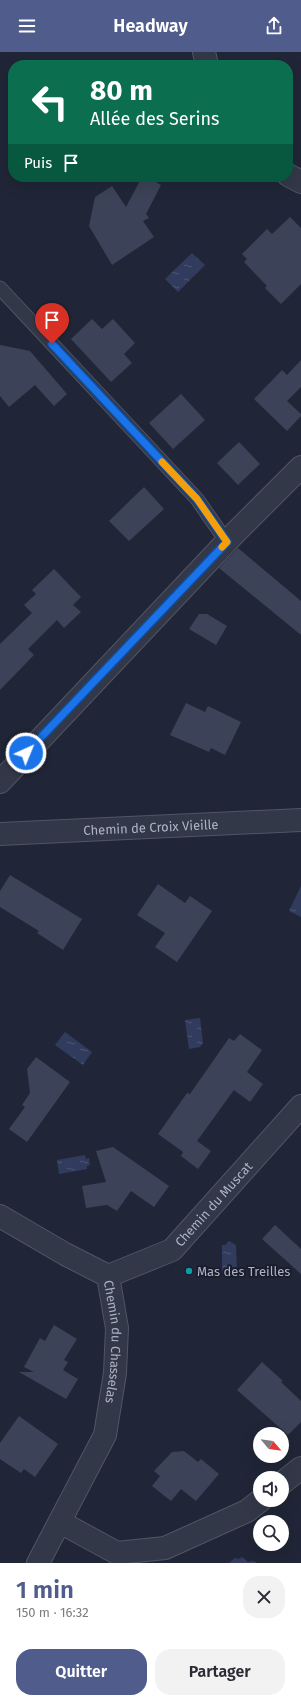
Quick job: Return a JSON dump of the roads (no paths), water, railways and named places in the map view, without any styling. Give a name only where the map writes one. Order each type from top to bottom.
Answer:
[{"type":"street","points":[[0,782],[227,542],[301,467]]},
{"type":"street","name":"Chemin de Croix Vieille","points":[[0,834],[301,820]]},
{"type":"street","name":"Chemin du Muscat","points":[[108,1276],[172,1250],[301,1106]]},
{"type":"street","name":"Chemin du Chasselas","points":[[0,1216],[65,1254],[108,1276],[117,1328],[115,1373],[105,1435],[38,1563]]},
{"type":"street","points":[[289,1477],[301,1468]]},
{"type":"street","points":[[60,1522],[116,1554],[165,1548],[247,1511],[253,1506]]},
{"type":"lane","points":[[0,288],[197,499],[227,542]]},
{"type":"water","points":[[192,253],[205,265],[178,292],[165,279]]},
{"type":"water","points":[[301,886],[301,917],[289,911]]},
{"type":"water","points":[[200,1018],[203,1043],[200,1047],[189,1049],[185,1020]]},
{"type":"water","points":[[65,1032],[92,1052],[83,1065],[55,1045]]},
{"type":"water","points":[[85,1155],[86,1159],[89,1158],[90,1165],[87,1166],[87,1169],[59,1174],[57,1160]]},
{"type":"water","points":[[229,1241],[236,1245],[237,1274],[222,1274],[222,1245],[225,1245]]},
{"type":"water","points":[[242,1557],[248,1562],[252,1561],[257,1563],[229,1563],[235,1558],[239,1559]]},
{"type":"place","name":"Mas des Treilles","points":[[189,1271]]}]
